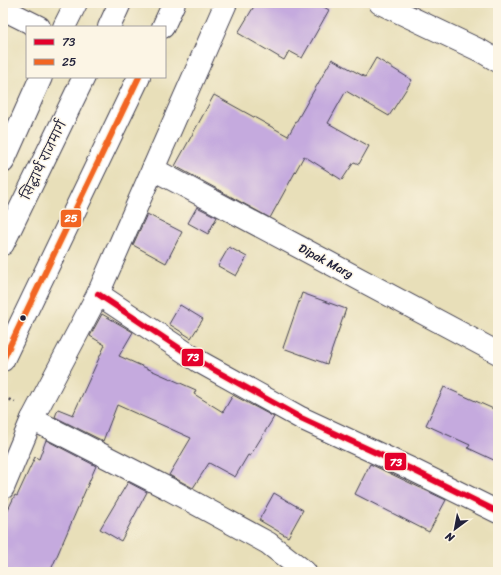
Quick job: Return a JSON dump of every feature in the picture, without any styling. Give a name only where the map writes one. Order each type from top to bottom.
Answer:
[{"type":"main road","points":[[64,26],[76,3]]},
{"type":"main road","points":[[109,26],[120,3]]},
{"type":"main road","points":[[163,26],[174,3]]},
{"type":"main road","points":[[3,488],[32,419],[98,294],[226,3]]},
{"type":"main road","points":[[380,3],[498,61]]},
{"type":"main road","points":[[3,9],[38,26]]},
{"type":"main road","points":[[3,162],[41,78]]},
{"type":"main road","name":"सिद्धार्थ राजमार्ग","points":[[3,244],[84,78]]},
{"type":"main road","points":[[3,360],[139,78]]},
{"type":"main road","name":"Dipak Marg","points":[[153,169],[498,353]]},
{"type":"main road","points":[[98,294],[200,362],[294,414],[498,512]]},
{"type":"main road","points":[[32,419],[168,488],[268,543],[305,572]]},
{"type":"building","points":[[256,3],[317,3],[329,10],[302,58],[289,51],[284,60],[238,33]]},
{"type":"building","points":[[376,58],[412,80],[389,116],[346,91],[328,123],[369,146],[359,164],[354,162],[342,180],[304,156],[270,218],[175,166],[214,95],[288,136],[332,59],[365,77]]},
{"type":"building","points":[[197,207],[217,217],[208,234],[188,223]]},
{"type":"building","points":[[147,214],[182,232],[166,263],[133,245]]},
{"type":"building","points":[[229,247],[247,257],[236,276],[218,266]]},
{"type":"building","points":[[302,293],[346,309],[327,364],[283,348]]},
{"type":"building","points":[[180,305],[203,319],[191,338],[169,324]]},
{"type":"building","points":[[102,314],[133,332],[119,356],[196,390],[194,394],[223,412],[233,395],[274,417],[235,477],[209,463],[193,488],[169,475],[191,438],[117,405],[103,441],[55,417],[58,409],[73,415],[105,345],[90,336]]},
{"type":"building","points":[[444,387],[498,411],[498,462],[468,448],[470,445],[426,425]]},
{"type":"building","points":[[46,440],[96,466],[50,572],[3,572],[3,520],[15,495],[17,496],[35,457],[39,459]]},
{"type":"building","points":[[370,464],[446,500],[429,532],[355,494]]},
{"type":"building","points":[[128,482],[147,492],[121,541],[100,529]]},
{"type":"building","points":[[274,493],[303,510],[288,537],[259,520]]},
{"type":"transit line","name":"25","points":[[3,360],[139,78]]},
{"type":"transit line","name":"73","points":[[98,294],[200,362],[301,418],[411,469],[498,512]]}]
